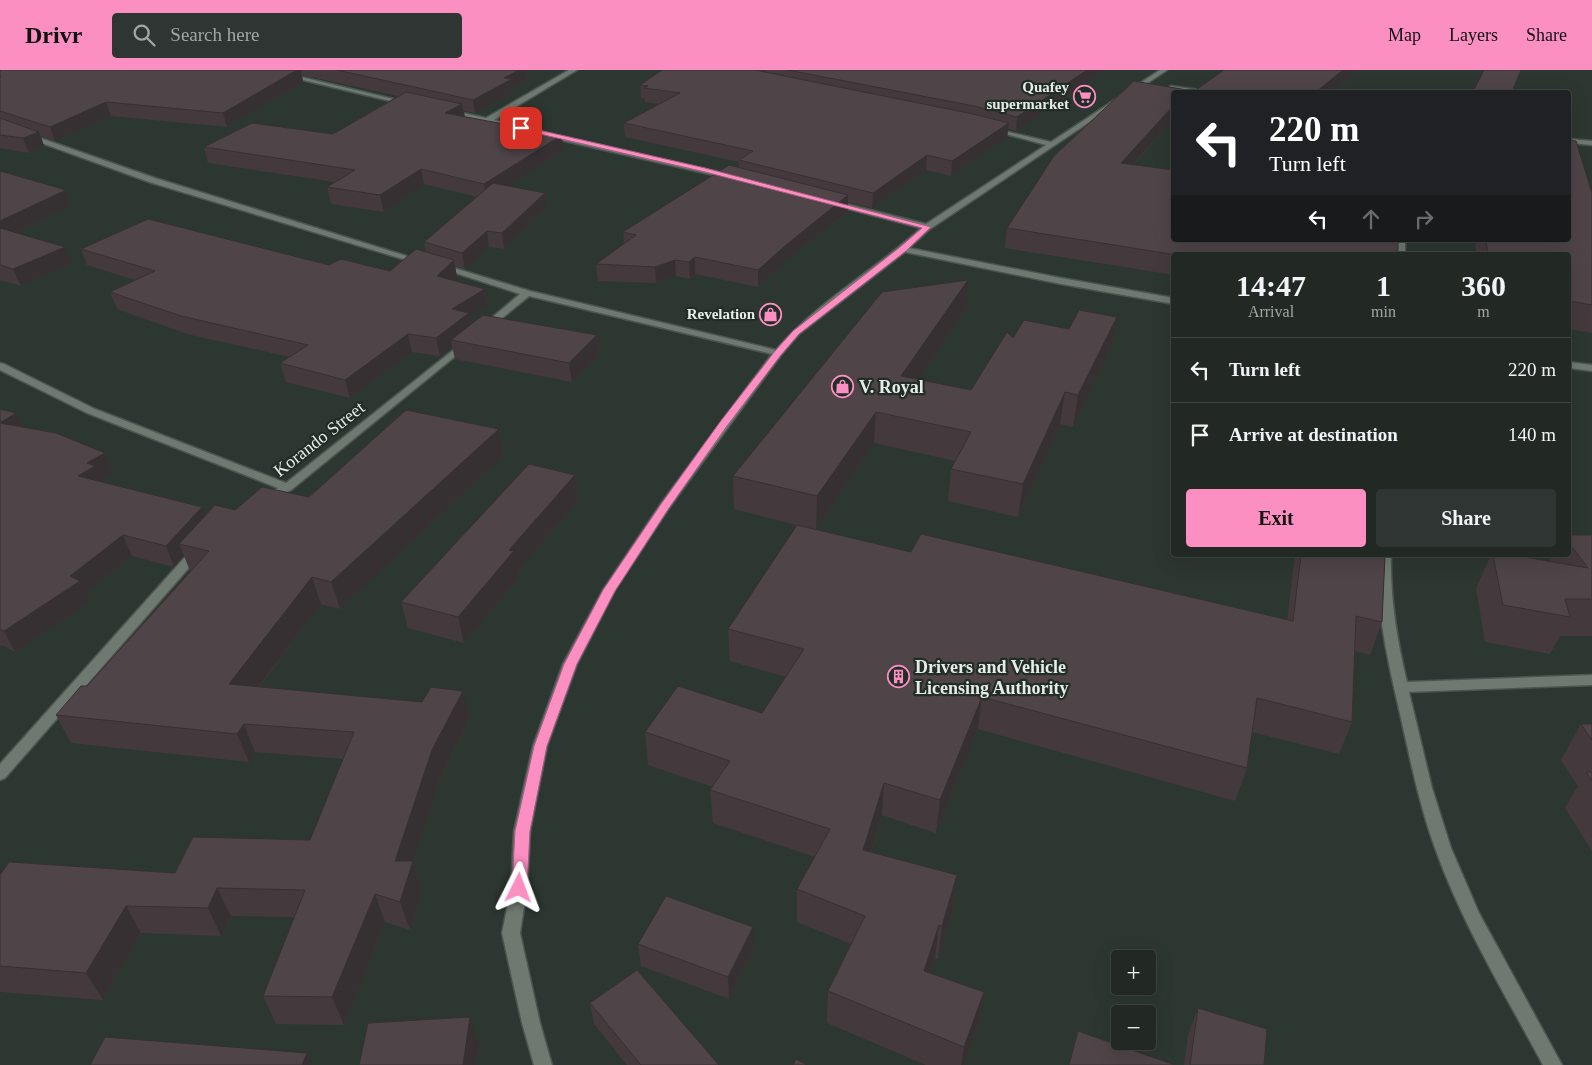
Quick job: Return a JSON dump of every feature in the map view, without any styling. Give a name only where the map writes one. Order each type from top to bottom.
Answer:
[{"type":"street","points":[[264,70],[419,105]]},
{"type":"street","points":[[487,121],[574,70]]},
{"type":"street","points":[[544,1065],[511,933],[519,888],[522,831],[540,746],[570,664],[609,590],[664,507],[724,424],[796,332],[903,249],[927,227],[1051,144],[1149,84],[1164,70]]},
{"type":"street","points":[[1162,86],[1187,90]]},
{"type":"street","points":[[438,110],[524,129]]},
{"type":"street","points":[[0,126],[152,180],[528,293],[778,353]]},
{"type":"street","points":[[989,128],[1051,144]]},
{"type":"street","points":[[542,133],[744,180]]},
{"type":"street","points":[[1571,141],[1592,142]]},
{"type":"street","points":[[827,201],[927,227]]},
{"type":"street","points":[[903,249],[1061,281],[1171,300]]},
{"type":"street","name":"Korando Street","points":[[261,502],[287,488],[528,293]]},
{"type":"street","points":[[1571,365],[1592,368]]},
{"type":"street","points":[[0,366],[91,411],[287,488]]},
{"type":"street","points":[[0,774],[5,759],[206,541]]},
{"type":"street","points":[[1385,557],[1384,581],[1389,636],[1424,788],[1443,848],[1472,916],[1552,1065]]},
{"type":"street","points":[[1402,687],[1592,680]]},
{"type":"building","points":[[0,70],[297,70],[223,113],[106,102],[50,127],[0,111]]},
{"type":"building","points":[[337,70],[519,70],[504,78],[512,79],[473,100]]},
{"type":"building","points":[[662,70],[755,70],[1009,123],[952,161],[927,155],[873,193],[739,160],[753,151],[624,123],[680,93],[644,88],[648,86],[640,85]]},
{"type":"building","points":[[788,70],[1087,70],[1017,117],[974,106]]},
{"type":"building","points":[[1224,70],[1343,70],[1318,90],[1196,90]]},
{"type":"building","points":[[1484,70],[1521,70],[1513,90],[1474,90]]},
{"type":"building","points":[[1134,81],[1187,90],[1171,90],[1171,108],[1121,163],[1171,170],[1171,242],[1398,242],[1398,252],[1171,252],[1171,254],[1007,228],[1054,156]]},
{"type":"building","points":[[406,92],[462,104],[445,113],[562,135],[484,184],[421,169],[380,195],[327,187],[355,170],[204,147],[252,123],[333,134]]},
{"type":"building","points":[[0,118],[39,132],[23,138],[0,135]]},
{"type":"building","points":[[1571,140],[1576,141],[1592,193],[1592,305],[1571,301],[1571,252],[1488,252],[1486,242],[1571,242]]},
{"type":"building","points":[[729,165],[848,195],[758,270],[695,257],[689,262],[675,260],[655,267],[596,264],[636,235],[623,232]]},
{"type":"building","points":[[0,171],[66,190],[0,221]]},
{"type":"building","points":[[493,183],[545,193],[502,233],[487,231],[462,253],[424,242]]},
{"type":"building","points":[[148,219],[329,265],[341,259],[390,271],[416,249],[454,260],[437,276],[485,289],[452,309],[469,313],[436,338],[408,334],[345,380],[280,363],[308,345],[181,316],[110,292],[155,271],[81,249]]},
{"type":"building","points":[[0,228],[65,247],[13,269],[0,265]]},
{"type":"building","points":[[968,280],[901,376],[971,390],[1007,332],[1013,338],[1024,320],[1069,329],[1079,310],[1117,317],[1078,395],[1065,392],[1023,484],[951,469],[971,432],[876,412],[817,496],[733,476],[882,292]]},
{"type":"building","points":[[483,315],[597,335],[569,363],[451,340]]},
{"type":"building","points":[[0,409],[16,413],[0,423]]},
{"type":"building","points":[[406,410],[499,429],[331,582],[312,577],[229,684],[422,702],[431,687],[463,691],[432,750],[395,861],[413,861],[400,902],[375,894],[332,997],[263,996],[305,890],[217,888],[208,908],[126,906],[86,973],[0,966],[0,875],[9,862],[175,873],[193,837],[310,840],[354,732],[244,724],[237,734],[56,715],[81,686],[87,686],[209,551],[179,544],[215,505],[235,510],[262,487],[309,497]]},
{"type":"building","points":[[0,423],[56,433],[105,453],[87,463],[95,466],[78,476],[202,507],[166,546],[123,535],[70,576],[80,581],[4,631],[0,629]]},
{"type":"building","points":[[529,464],[575,475],[509,550],[514,551],[458,617],[401,602]]},
{"type":"building","points":[[797,525],[911,552],[921,534],[1293,621],[1301,557],[1385,557],[1382,622],[1356,616],[1352,722],[1257,698],[1247,768],[982,697],[940,800],[884,783],[863,850],[957,875],[942,926],[939,925],[924,971],[984,992],[964,1047],[828,991],[865,916],[797,889],[830,829],[710,790],[730,761],[645,732],[678,686],[762,713],[804,649],[728,629]]},
{"type":"building","points":[[1571,535],[1592,535],[1592,599],[1565,599],[1570,617],[1503,605],[1493,557],[1525,557],[1588,568],[1571,546]]},
{"type":"building","points":[[1581,724],[1592,724],[1592,740]]},
{"type":"building","points":[[1586,772],[1592,772],[1592,781]]},
{"type":"building","points":[[666,896],[753,927],[728,977],[638,944]]},
{"type":"building","points":[[637,970],[719,1065],[641,1065],[590,1003]]},
{"type":"building","points":[[1198,1008],[1267,1029],[1264,1065],[1190,1065]]},
{"type":"building","points":[[470,1017],[463,1065],[359,1065],[368,1023]]},
{"type":"building","points":[[1078,1031],[1111,1043],[1111,1050],[1132,1050],[1175,1065],[1069,1065]]},
{"type":"building","points":[[105,1037],[307,1053],[302,1065],[90,1065]]},
{"type":"building","points":[[796,1059],[807,1065],[793,1065]]},
{"type":"place","name":"Quafey supermarket","points":[[1085,96]]},
{"type":"place","name":"Revelation","points":[[771,314]]},
{"type":"place","name":"V. Royal","points":[[843,387]]},
{"type":"place","name":"Drivers and Vehicle Licensing Authority","points":[[899,677]]},
{"type":"route","points":[[519,888],[522,831],[540,746],[570,664],[609,590],[664,507],[724,424],[796,332],[903,249],[927,227],[705,170],[521,128]]}]
